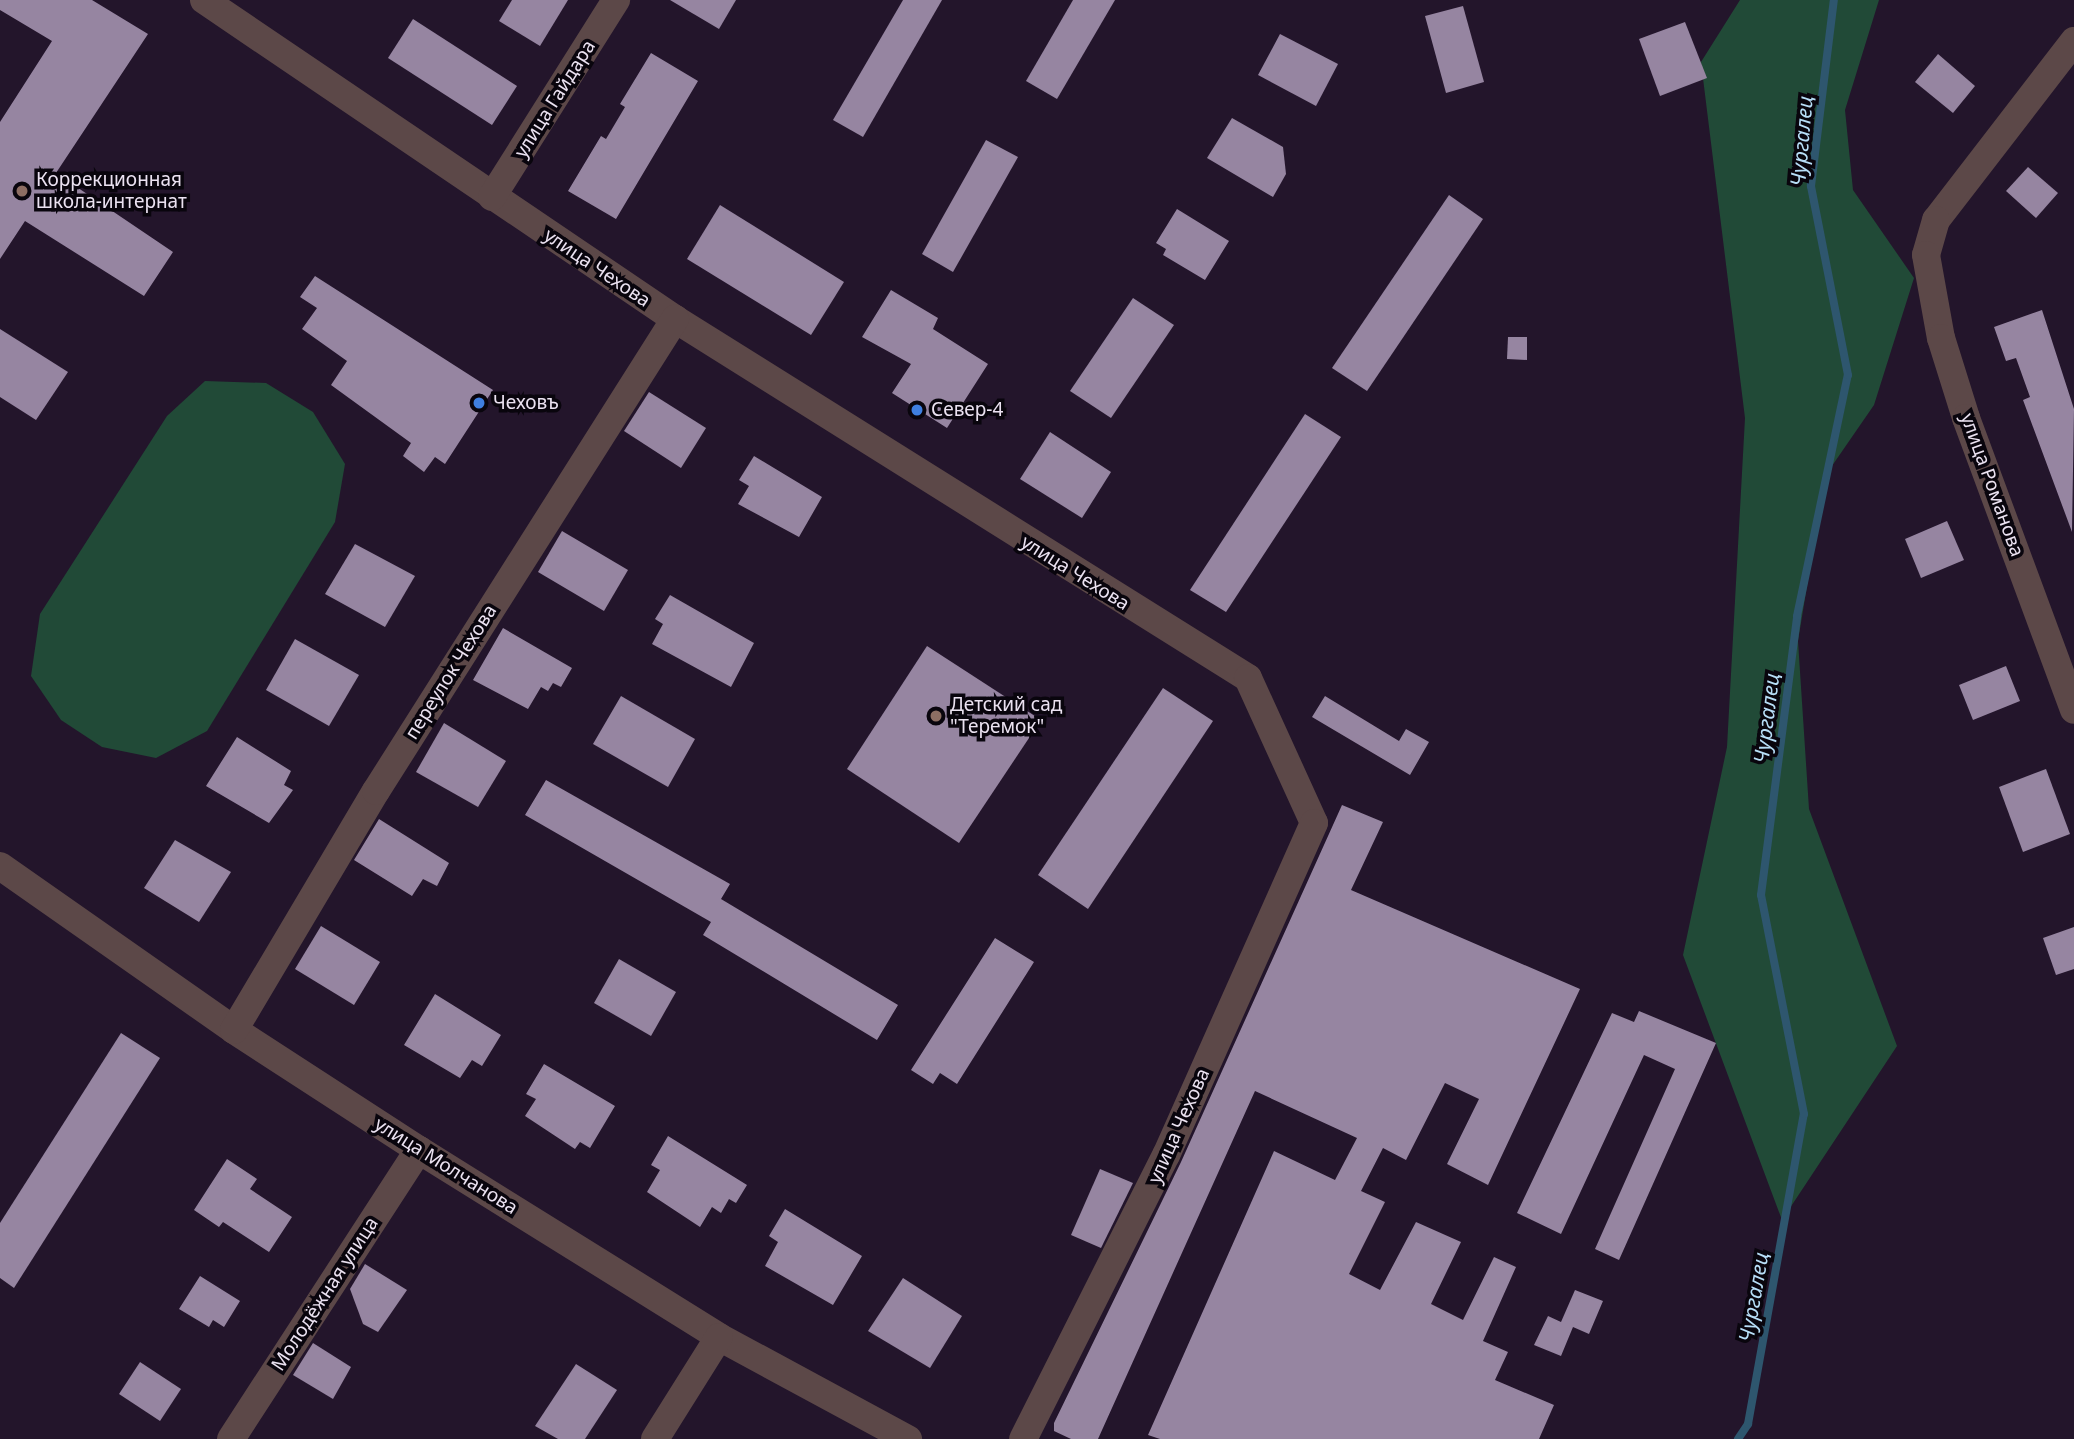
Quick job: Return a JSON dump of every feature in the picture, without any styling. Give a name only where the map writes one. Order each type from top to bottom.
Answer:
[{"type":"street","name":"улица Чехова","points":[[204,0],[674,320],[1248,678],[1314,823],[1166,1155],[1023,1439]]},
{"type":"street","name":"улица Гайдара","points":[[492,197],[617,0]]},
{"type":"street","name":"улица Романова","points":[[2074,41],[1936,220],[1926,256],[1941,338],[1966,418],[2074,710]]},
{"type":"street","name":"переулок Чехова","points":[[234,1030],[376,791],[674,320]]},
{"type":"street","name":"улица Молчанова","points":[[0,866],[234,1030],[419,1150],[719,1337],[908,1439]]},
{"type":"street","name":"Молодёжная улица","points":[[231,1439],[419,1150]]},
{"type":"street","points":[[655,1439],[719,1337]]},
{"type":"green space","points":[[1740,0],[1879,0],[1845,110],[1853,190],[1914,278],[1874,405],[1825,476],[1798,641],[1809,809],[1897,1046],[1782,1220],[1683,955],[1727,747],[1745,418],[1701,62]]},
{"type":"green space","points":[[205,381],[266,383],[313,412],[345,464],[335,522],[207,731],[156,758],[102,747],[61,720],[31,676],[40,614],[167,416]]},
{"type":"building","name":"Коррекционная школа-интернат","points":[[0,0],[92,0],[148,34],[56,173],[173,252],[144,296],[25,221],[0,259],[0,122],[52,41],[0,10]]},
{"type":"building","points":[[512,0],[568,0],[540,46],[499,21]]},
{"type":"building","points":[[670,0],[736,0],[719,29]]},
{"type":"building","points":[[903,0],[942,0],[863,137],[833,120]]},
{"type":"building","points":[[1073,0],[1115,0],[1057,99],[1026,81]]},
{"type":"building","points":[[1463,6],[1484,82],[1446,93],[1425,16]]},
{"type":"building","points":[[413,19],[517,86],[492,125],[388,58]]},
{"type":"building","points":[[1685,22],[1707,78],[1660,96],[1639,39]]},
{"type":"building","points":[[1280,34],[1338,64],[1316,106],[1258,75]]},
{"type":"building","points":[[651,53],[698,81],[616,219],[568,191],[601,136],[606,139],[625,107],[620,104]]},
{"type":"building","points":[[1938,54],[1975,86],[1953,113],[1915,82]]},
{"type":"building","points":[[1232,118],[1283,147],[1286,174],[1273,197],[1207,158]]},
{"type":"building","points":[[986,140],[1018,157],[953,272],[922,254]]},
{"type":"building","points":[[2028,167],[2058,193],[2036,218],[2006,191]]},
{"type":"building","points":[[1449,195],[1483,219],[1367,391],[1332,368]]},
{"type":"building","points":[[720,205],[844,282],[811,335],[687,259]]},
{"type":"building","points":[[1177,209],[1229,241],[1205,280],[1163,255],[1166,249],[1156,243]]},
{"type":"building","points":[[315,276],[493,390],[445,464],[435,457],[424,472],[403,456],[411,443],[331,385],[347,361],[302,329],[317,308],[300,297]]},
{"type":"building","points":[[891,290],[938,318],[933,329],[988,364],[947,428],[892,393],[911,364],[862,337]]},
{"type":"building","points":[[1133,298],[1174,325],[1111,418],[1070,391]]},
{"type":"building","points":[[2042,310],[2074,409],[2072,532],[2023,400],[2030,397],[2016,358],[2006,361],[1994,327]]},
{"type":"building","points":[[0,329],[68,372],[36,420],[0,397]]},
{"type":"building","points":[[1508,337],[1527,337],[1527,360],[1507,359]]},
{"type":"building","points":[[649,392],[706,428],[681,468],[624,431]]},
{"type":"building","points":[[1305,414],[1341,437],[1226,612],[1190,590]]},
{"type":"building","points":[[1050,432],[1111,472],[1082,518],[1020,479]]},
{"type":"building","points":[[754,456],[822,497],[799,537],[738,504],[749,486],[739,480]]},
{"type":"building","points":[[1947,521],[1964,560],[1921,578],[1905,539]]},
{"type":"building","points":[[562,531],[628,570],[604,611],[538,572]]},
{"type":"building","points":[[355,544],[415,576],[385,627],[325,594]]},
{"type":"building","points":[[670,595],[754,643],[731,687],[652,644],[663,624],[655,619]]},
{"type":"building","points":[[503,628],[572,668],[561,687],[553,683],[548,691],[541,687],[528,709],[473,680]]},
{"type":"building","points":[[295,639],[359,675],[329,726],[266,690]]},
{"type":"building","points":[[927,646],[1041,720],[959,843],[847,769]]},
{"type":"building","points":[[2006,666],[2020,701],[1973,720],[1959,685]]},
{"type":"building","points":[[1163,688],[1213,721],[1088,909],[1038,875]]},
{"type":"building","points":[[621,696],[695,739],[668,787],[593,744]]},
{"type":"building","points":[[1325,696],[1399,741],[1406,729],[1429,742],[1410,775],[1312,717]]},
{"type":"building","points":[[444,723],[506,761],[478,807],[416,772]]},
{"type":"building","points":[[237,737],[291,771],[284,785],[293,790],[269,823],[206,786]]},
{"type":"building","points":[[2046,769],[2070,834],[2023,852],[1999,787]]},
{"type":"building","points":[[546,780],[730,884],[721,899],[898,1005],[877,1040],[703,935],[711,922],[525,815]]},
{"type":"building","points":[[1342,805],[1383,822],[1351,890],[1580,989],[1488,1185],[1447,1164],[1479,1099],[1445,1083],[1406,1160],[1383,1148],[1361,1191],[1385,1202],[1349,1274],[1380,1290],[1416,1222],[1461,1242],[1431,1304],[1463,1320],[1494,1257],[1516,1267],[1483,1341],[1508,1352],[1495,1380],[1554,1405],[1539,1439],[1160,1439],[1148,1435],[1274,1151],[1335,1180],[1357,1138],[1255,1091],[1098,1439],[1071,1439],[1054,1431],[1054,1423],[1181,1162]]},
{"type":"building","points":[[379,819],[449,863],[437,886],[423,879],[412,896],[354,860]]},
{"type":"building","points":[[175,840],[231,872],[199,922],[144,888]]},
{"type":"building","points":[[321,926],[380,962],[354,1005],[295,969]]},
{"type":"building","points":[[2074,927],[2074,969],[2056,975],[2043,938]]},
{"type":"building","points":[[995,938],[1034,962],[957,1084],[940,1073],[933,1084],[911,1070]]},
{"type":"building","points":[[619,959],[676,992],[651,1036],[594,1003]]},
{"type":"building","points":[[435,994],[501,1035],[482,1066],[472,1060],[460,1078],[404,1045]]},
{"type":"building","points":[[1639,1011],[1716,1043],[1619,1260],[1595,1249],[1675,1069],[1644,1055],[1561,1234],[1517,1213],[1612,1013],[1634,1022]]},
{"type":"building","points":[[121,1033],[160,1058],[14,1288],[0,1278],[0,1223]]},
{"type":"building","points":[[544,1064],[615,1106],[590,1148],[580,1142],[575,1149],[525,1116],[536,1099],[526,1094]]},
{"type":"building","points":[[668,1136],[747,1185],[736,1203],[729,1199],[721,1213],[712,1207],[700,1227],[647,1192],[660,1170],[651,1165]]},
{"type":"building","points":[[227,1159],[257,1179],[250,1189],[292,1217],[269,1252],[223,1222],[219,1227],[194,1210]]},
{"type":"building","points":[[1100,1169],[1133,1183],[1101,1248],[1071,1235]]},
{"type":"building","points":[[785,1209],[862,1256],[833,1305],[765,1266],[778,1242],[769,1236]]},
{"type":"building","points":[[365,1264],[407,1290],[378,1332],[363,1324],[350,1289]]},
{"type":"building","points":[[200,1276],[240,1301],[224,1327],[213,1320],[209,1327],[179,1309]]},
{"type":"building","points":[[903,1278],[962,1316],[930,1368],[868,1331]]},
{"type":"building","points":[[1575,1290],[1603,1301],[1589,1334],[1573,1327],[1561,1356],[1534,1345],[1548,1316],[1561,1322]]},
{"type":"building","points":[[313,1343],[351,1367],[333,1399],[293,1375]]},
{"type":"building","points":[[140,1362],[181,1389],[160,1421],[119,1394]]},
{"type":"building","points":[[576,1364],[617,1390],[585,1439],[558,1439],[535,1426]]},
{"type":"waterway","name":"Чургалец","points":[[1738,1439],[1748,1424],[1804,1114],[1761,895],[1797,616],[1848,375],[1811,186],[1834,0]]},
{"type":"place","name":"Коррекционная школа-интернат","points":[[22,191]]},
{"type":"place","name":"Чеховъ","points":[[479,403]]},
{"type":"place","name":"Север-4","points":[[917,410]]},
{"type":"place","name":"Детский сад \"Теремок\"","points":[[936,716]]}]
